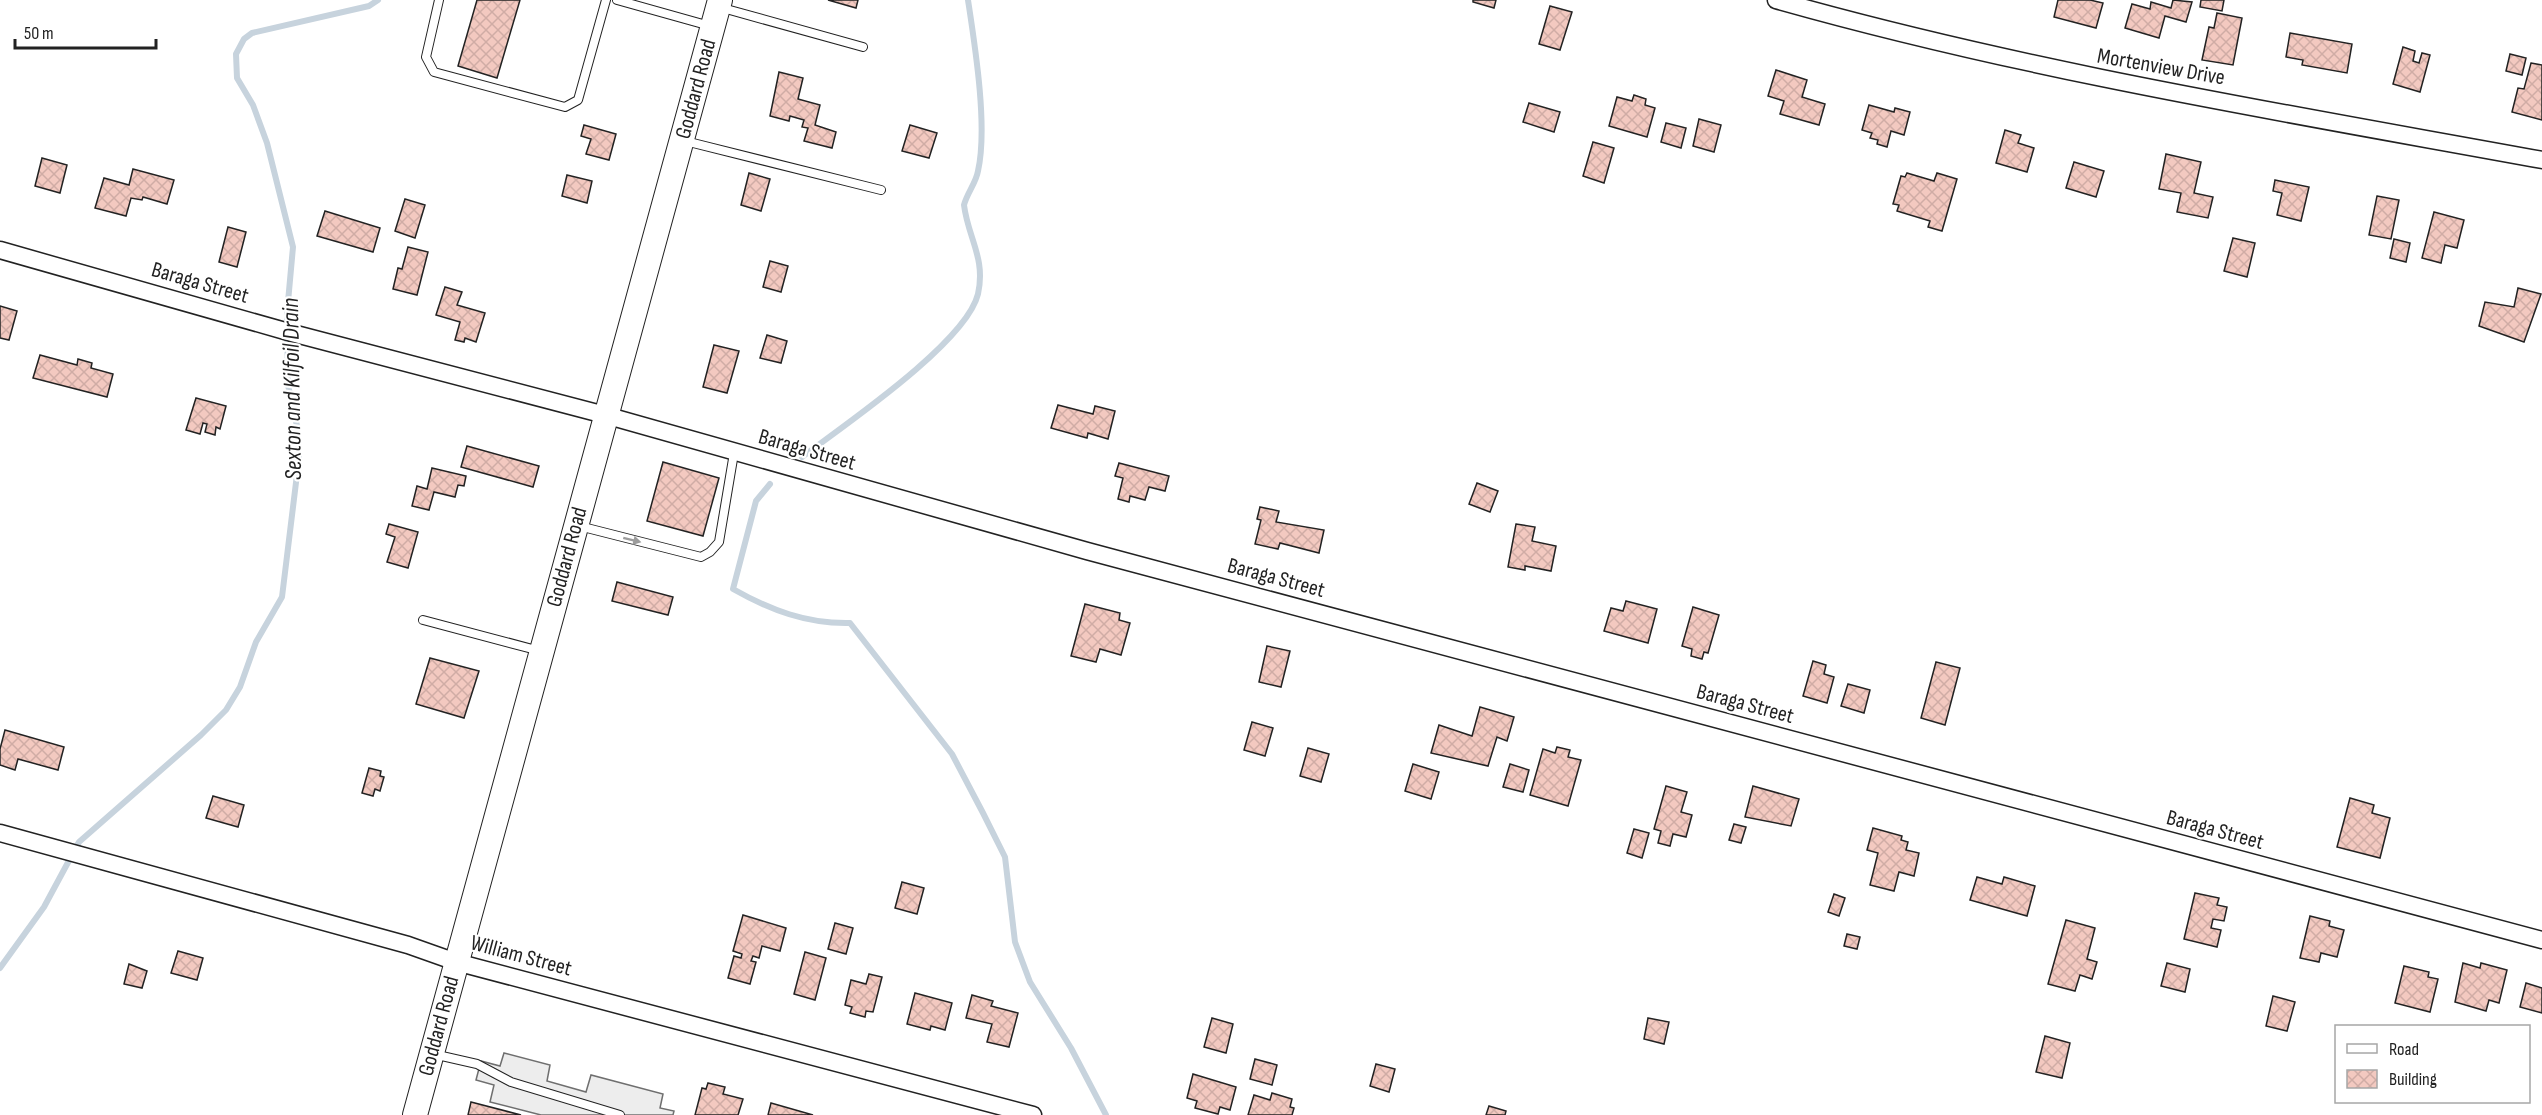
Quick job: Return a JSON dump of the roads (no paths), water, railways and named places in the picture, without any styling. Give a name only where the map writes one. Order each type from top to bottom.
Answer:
[{"type":"main road","name":"Goddard Road","points":[[415,1115],[717,11]]},
{"type":"street","name":"Mortenview Drive","points":[[1776,0],[1872,27],[2058,71],[2542,160]]},
{"type":"street","name":"Baraga Street","points":[[0,250],[292,333],[605,415],[1080,549],[2542,940]]},
{"type":"street","name":"William Street","points":[[0,834],[398,942],[456,962],[1033,1115]]},
{"type":"lane","points":[[440,0],[426,57],[434,72],[565,107],[578,100],[606,0]]},
{"type":"lane","points":[[617,0],[717,11],[863,47]]},
{"type":"lane","points":[[682,140],[881,190]]},
{"type":"lane","points":[[576,525],[700,557],[710,552],[719,542],[734,453]]},
{"type":"lane","points":[[423,620],[541,651]]},
{"type":"lane","points":[[431,1053],[477,1064],[511,1082],[620,1115]]},
{"type":"waterway","name":"Sexton and Kilfoil Drain","points":[[0,968],[44,907],[79,842],[201,735],[226,710],[240,687],[256,642],[282,597],[299,458],[297,426],[288,385],[287,313],[293,247],[267,143],[253,105],[237,78],[236,54],[244,39],[252,33],[369,6],[378,0]]},
{"type":"waterway","points":[[802,457],[873,405],[928,359],[969,314],[978,294],[980,270],[964,205],[977,175],[982,132],[979,86],[968,0]]},
{"type":"waterway","points":[[770,484],[756,501],[733,589],[789,614],[819,621],[850,623],[952,754],[1005,857],[1015,942],[1030,982],[1071,1048],[1106,1115]]}]
